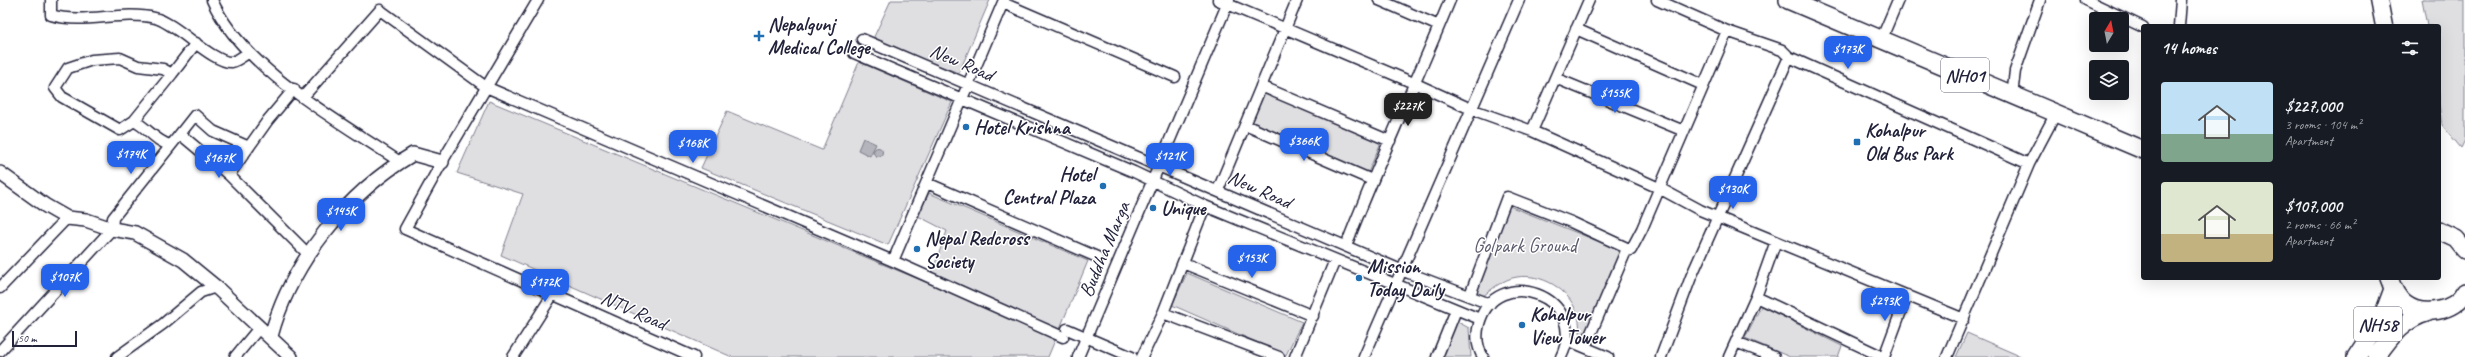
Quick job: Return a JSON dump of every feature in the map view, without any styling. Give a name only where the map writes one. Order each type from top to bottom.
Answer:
[{"type":"highway","name":"NH01","points":[[1788,0],[2012,95],[2141,147]]},
{"type":"highway","points":[[2441,232],[2456,239],[2465,250]]},
{"type":"highway","points":[[2390,281],[2406,305],[2429,312],[2460,305],[2465,292]]},
{"type":"highway","name":"NH58","points":[[2356,357],[2383,316],[2390,281]]},
{"type":"highway","name":"NH58","points":[[2376,357],[2397,329],[2407,320],[2429,312]]},
{"type":"main road","points":[[2379,0],[2384,24]]},
{"type":"street","points":[[51,0],[51,15],[63,18],[106,16],[156,18],[196,43],[222,62],[233,62],[248,53]]},
{"type":"street","points":[[212,0],[220,16],[248,53],[303,96],[400,162]]},
{"type":"street","points":[[271,336],[278,310],[324,231],[358,197],[400,162],[413,154],[442,162],[538,0]]},
{"type":"street","points":[[1218,190],[1297,0]]},
{"type":"street","points":[[1379,0],[1439,26]]},
{"type":"street","points":[[1346,246],[1372,180],[1416,84],[1450,0]]},
{"type":"street","points":[[1364,357],[1519,0]]},
{"type":"street","points":[[1532,131],[1589,0]]},
{"type":"street","points":[[1657,0],[1726,31],[1782,50],[1789,57],[2029,164]]},
{"type":"street","points":[[1881,40],[1898,0]]},
{"type":"street","points":[[2012,95],[2015,71],[2040,0]]},
{"type":"street","points":[[2086,0],[2141,26]]},
{"type":"street","points":[[2179,24],[2181,0]]},
{"type":"street","points":[[1225,1],[1285,29],[1416,84],[1471,110],[1532,131],[1659,188],[1700,210],[1964,319]]},
{"type":"street","name":"Buddha Marga","points":[[1078,357],[1159,166],[1225,1]]},
{"type":"street","points":[[893,261],[1003,2],[1175,77]]},
{"type":"street","points":[[303,96],[380,10],[486,87],[1065,333],[1086,337],[1132,357]]},
{"type":"street","points":[[1576,29],[1703,86]]},
{"type":"street","points":[[1585,347],[1626,251],[1631,250],[1659,188],[1726,31]]},
{"type":"street","name":"New Road","points":[[862,39],[1218,190],[1401,270],[1470,295],[1490,304]]},
{"type":"street","points":[[172,74],[163,69],[138,66],[120,58],[92,60],[68,68],[55,88],[62,97],[120,130],[134,121],[172,74],[196,43]]},
{"type":"street","name":"New Road","points":[[854,53],[962,98],[1206,206],[1395,286],[1480,319]]},
{"type":"street","points":[[1661,357],[1691,277],[1789,57]]},
{"type":"street","points":[[1555,78],[1684,131]]},
{"type":"street","points":[[1261,86],[1390,141]]},
{"type":"street","points":[[229,175],[248,147],[294,89]]},
{"type":"street","points":[[1947,357],[2029,164],[2056,113]]},
{"type":"street","points":[[0,351],[112,229],[113,218],[195,115],[213,131],[248,147]]},
{"type":"street","points":[[134,121],[141,125],[160,143],[170,145]]},
{"type":"street","points":[[1245,125],[1372,180]]},
{"type":"street","points":[[180,134],[229,175],[309,255]]},
{"type":"street","name":"NTV Road","points":[[442,162],[405,230],[694,357]]},
{"type":"street","points":[[0,173],[46,206],[67,218],[86,220],[112,229],[135,233],[183,260],[216,287],[259,328],[271,336],[291,357]]},
{"type":"street","points":[[927,183],[1098,257]]},
{"type":"street","points":[[1470,295],[1507,197],[1571,222],[1631,250]]},
{"type":"street","points":[[1142,357],[1163,314],[1206,206]]},
{"type":"street","points":[[0,288],[67,218]]},
{"type":"street","points":[[1729,357],[1756,297],[1776,241]]},
{"type":"street","points":[[1295,357],[1335,260]]},
{"type":"street","points":[[1183,263],[1313,316]]},
{"type":"street","points":[[117,357],[162,324],[201,292],[216,287]]},
{"type":"street","points":[[1483,357],[1477,337],[1480,319],[1490,304],[1511,292],[1536,293],[1556,306],[1566,328],[1567,340],[1561,357]]},
{"type":"street","points":[[513,357],[553,294]]},
{"type":"street","points":[[1756,297],[1884,357],[1907,295]]},
{"type":"street","points":[[1437,357],[1456,310]]},
{"type":"street","points":[[1163,314],[1279,357]]},
{"type":"street","points":[[235,357],[259,328]]},
{"type":"street","points":[[1567,340],[1608,357]]},
{"type":"street","points":[[1736,342],[1774,357]]},
{"type":"green space","points":[[891,0],[990,0],[959,73],[872,41]]},
{"type":"green space","points":[[2422,0],[2465,0],[2465,140],[2461,148],[2442,125],[2441,24],[2427,24]]},
{"type":"green space","points":[[859,62],[952,102],[888,245],[701,168],[727,111],[822,150]]},
{"type":"green space","points":[[1262,89],[1382,140],[1367,175],[1249,123]]},
{"type":"green space","points":[[489,101],[928,283],[947,231],[918,216],[929,193],[1088,261],[1048,357],[732,357],[501,255],[523,194],[457,173]]},
{"type":"green space","name":"Golpark Ground","points":[[1504,204],[1623,251],[1584,343],[1573,305],[1561,290],[1545,280],[1526,276],[1517,277],[1502,282],[1482,297],[1471,292]]},
{"type":"green space","points":[[1187,273],[1302,322],[1286,355],[1172,305]]},
{"type":"green space","points":[[1761,306],[1842,346],[1838,357],[1790,357],[1745,338]]},
{"type":"green space","points":[[1454,320],[1469,328],[1471,357],[1438,357]]},
{"type":"green space","points":[[1967,333],[2022,357],[1956,357]]},
{"type":"shaded area","points":[[863,138],[876,144],[870,156],[858,150]]},
{"type":"shaded area","points":[[878,147],[883,152],[878,157],[873,152]]},
{"type":"place","name":"Nepalgunj Medical College","points":[[759,36]]},
{"type":"place","name":"Hotel Krishna","points":[[966,127]]},
{"type":"place","name":"Kohalpur Old Bus Park","points":[[1857,142]]},
{"type":"place","name":"Hotel Central Plaza","points":[[1103,186]]},
{"type":"place","name":"Unique","points":[[1153,208]]},
{"type":"place","name":"Nepal Redcross Society","points":[[917,249]]},
{"type":"place","name":"Mission Today Daily","points":[[1359,278]]},
{"type":"place","name":"Kohalpur View Tower","points":[[1522,325]]}]
